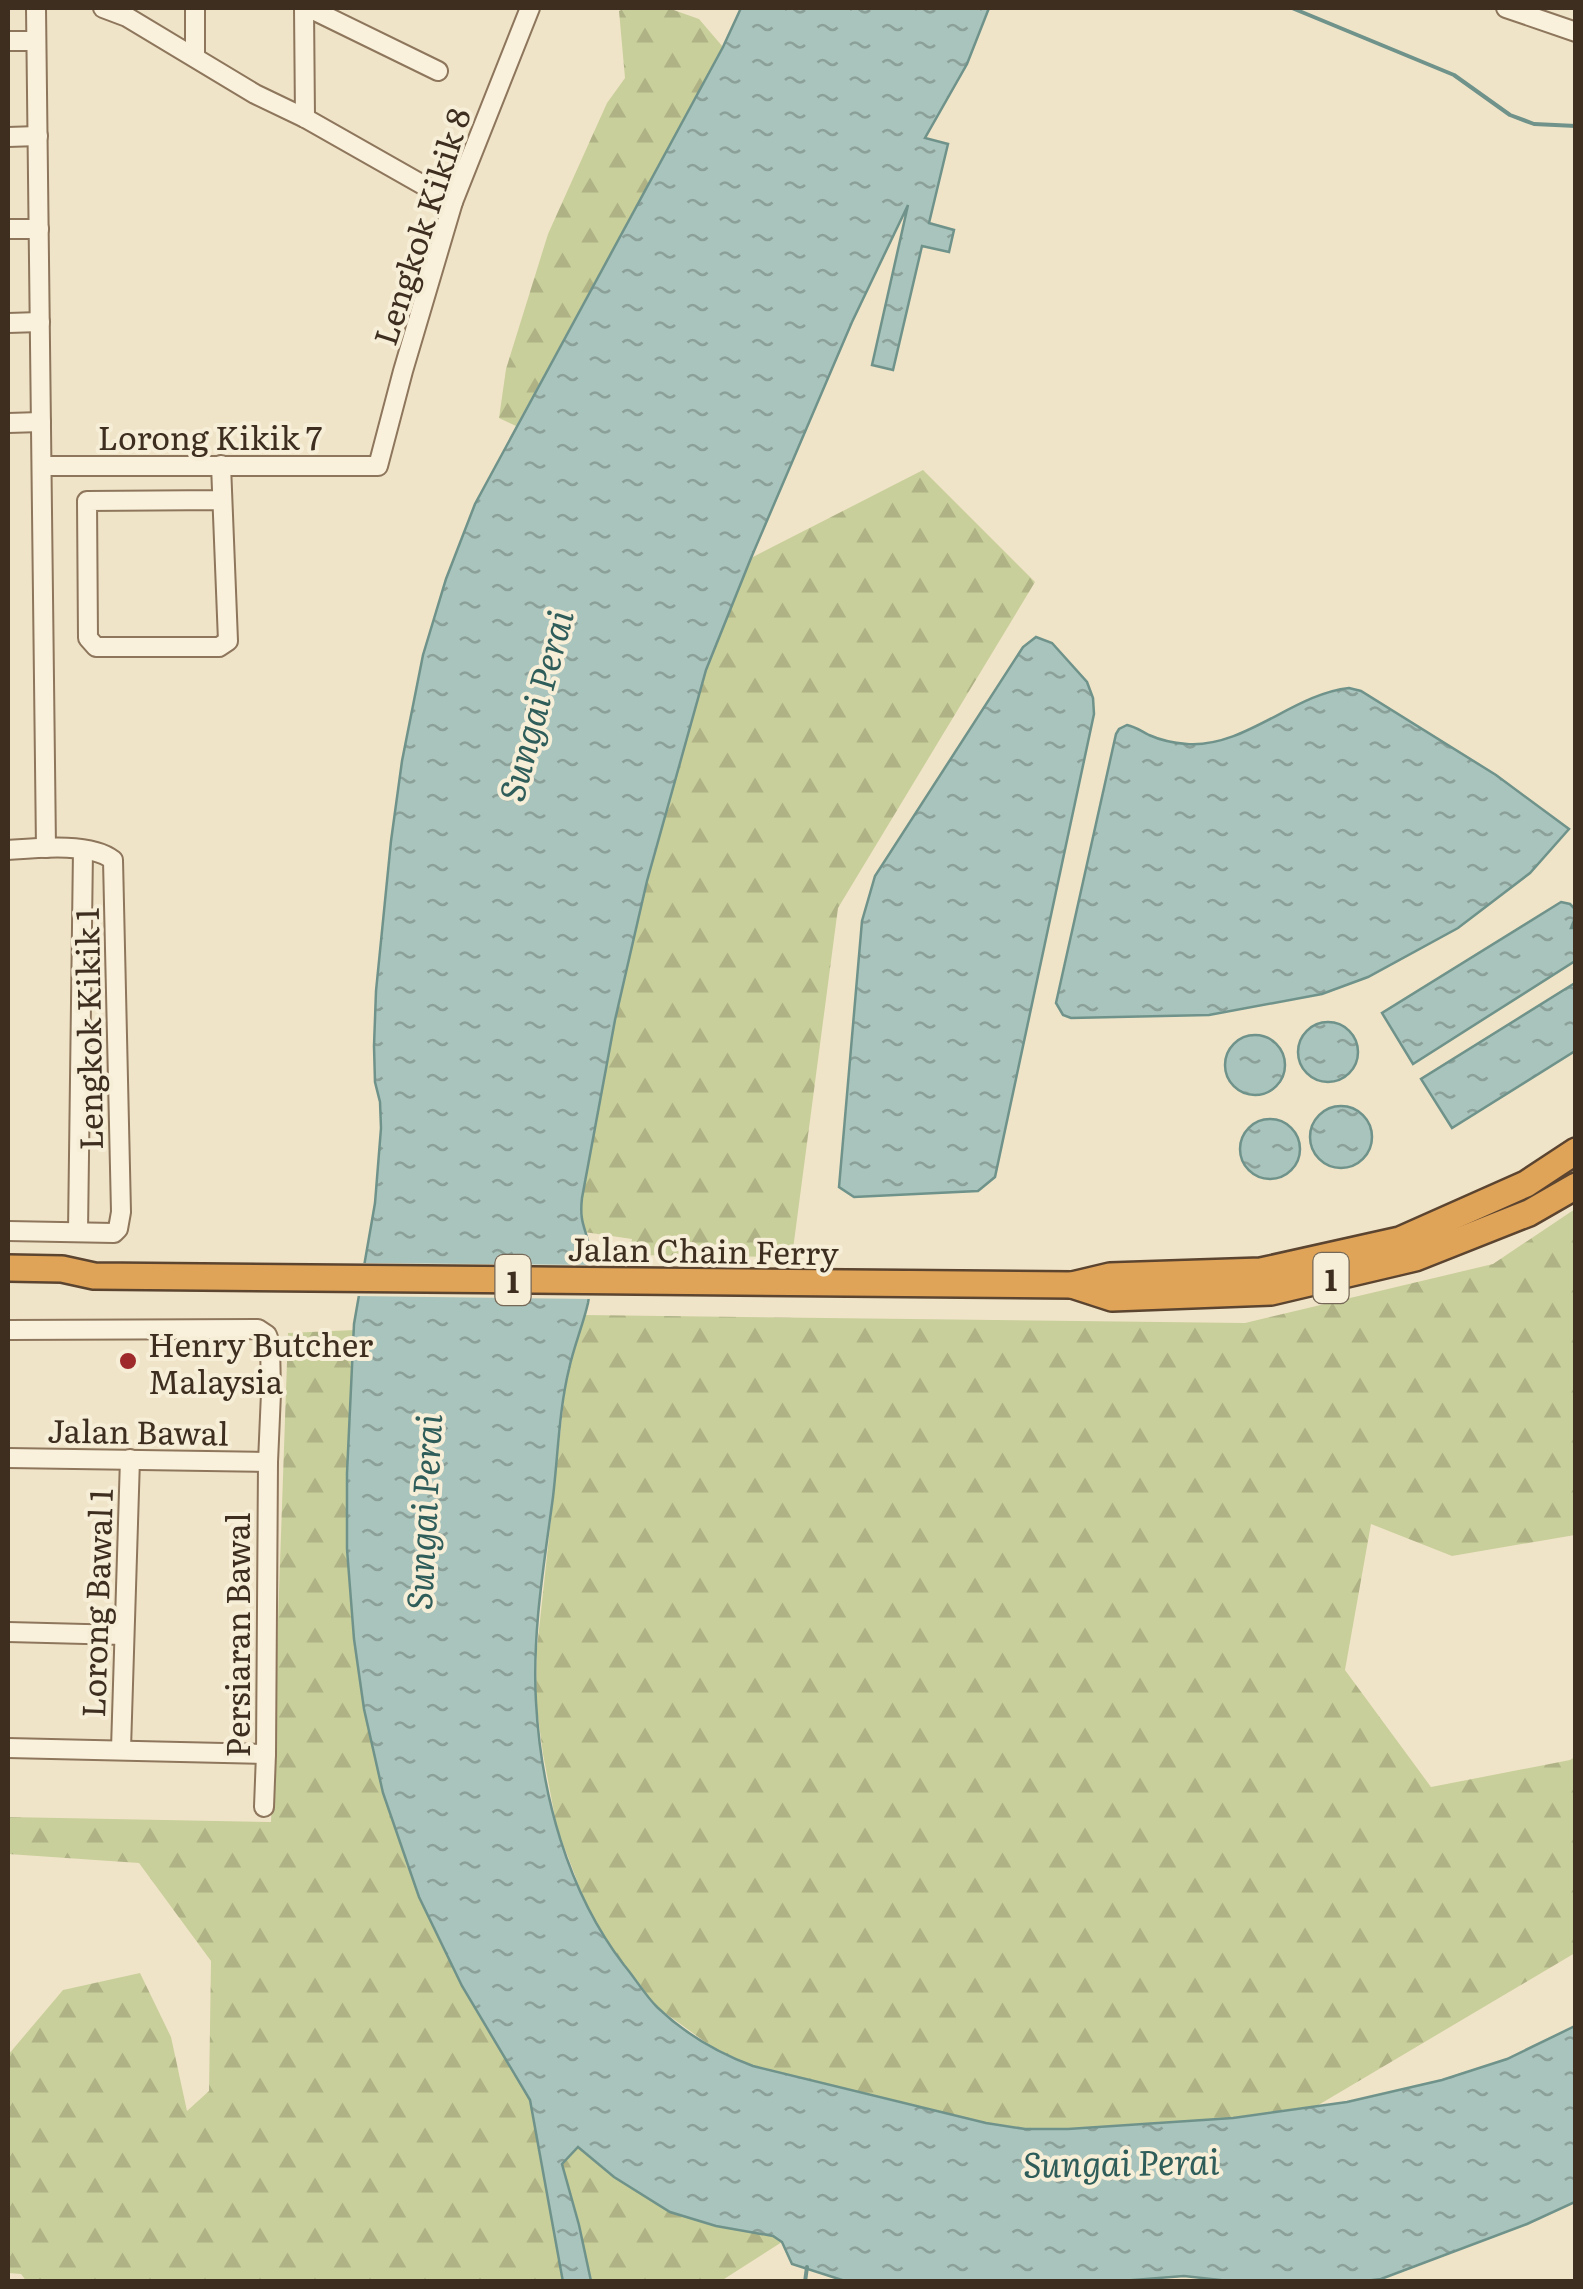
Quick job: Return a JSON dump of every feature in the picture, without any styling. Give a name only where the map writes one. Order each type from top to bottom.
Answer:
[{"type":"highway","name":"Jalan Chain Ferry","points":[[8,1268],[62,1269],[94,1276],[1072,1285],[1110,1276],[1261,1271],[1400,1240],[1526,1184],[1576,1151]]},
{"type":"highway","name":"Jalan Chain Ferry","points":[[1072,1285],[1112,1298],[1270,1292],[1415,1258],[1529,1213],[1576,1186]]},
{"type":"highway","name":"Jalan Chain Ferry","points":[[8,1284],[66,1284],[94,1276]]},
{"type":"street","points":[[36,8],[46,848]]},
{"type":"street","points":[[103,8],[127,17],[255,94],[453,202]]},
{"type":"street","points":[[195,8],[195,56]]},
{"type":"street","points":[[305,118],[307,8],[438,70]]},
{"type":"street","name":"Lengkok Kikik 8","points":[[378,466],[453,202],[530,8]]},
{"type":"street","points":[[1506,8],[1576,32]]},
{"type":"street","points":[[8,41],[36,41]]},
{"type":"street","points":[[8,136],[38,136]]},
{"type":"street","points":[[8,229],[39,228]]},
{"type":"street","points":[[8,323],[40,322]]},
{"type":"street","points":[[8,423],[41,422]]},
{"type":"street","points":[[222,465],[228,642],[219,646],[96,646],[88,638],[88,501],[222,500]]},
{"type":"street","name":"Lorong Kikik 7","points":[[42,466],[378,466]]},
{"type":"street","points":[[8,850],[83,850]]},
{"type":"street","name":"Lengkok Kikik 1","points":[[83,850],[104,853],[113,860],[121,1212],[114,1234],[78,1232],[83,850]]},
{"type":"street","points":[[8,1231],[78,1232]]},
{"type":"street","points":[[8,1330],[258,1329],[268,1335],[270,1343],[268,1462]]},
{"type":"street","name":"Jalan Bawal","points":[[8,1458],[268,1462]]},
{"type":"street","name":"Lorong Bawal 1","points":[[121,1749],[130,1459]]},
{"type":"street","name":"Persiaran Bawal","points":[[264,1808],[268,1462]]},
{"type":"street","points":[[8,1632],[124,1635]]},
{"type":"street","points":[[8,1748],[266,1754]]},
{"type":"green space","points":[[668,8],[699,19],[723,47],[516,426],[499,418],[506,369],[548,234],[607,103],[625,78],[619,11]]},
{"type":"green space","points":[[923,470],[1035,582],[838,908],[792,1257],[629,1255],[632,1239],[584,1232],[580,1213],[615,1020],[647,881],[706,670],[751,558]]},
{"type":"green space","points":[[1575,1209],[1575,1535],[1452,1556],[1371,1524],[1345,1670],[1431,1787],[1575,1757],[1575,1953],[1315,2107],[1233,2118],[1068,2129],[1025,2129],[986,2123],[753,2066],[723,2055],[657,2007],[589,1912],[557,1828],[536,1701],[537,1648],[563,1408],[568,1370],[584,1315],[1245,1323],[1493,1264]]},
{"type":"green space","points":[[355,1330],[347,1549],[364,1709],[383,1793],[419,1897],[462,1986],[530,2100],[563,2281],[27,2282],[21,2274],[8,2273],[8,2055],[63,1990],[140,1973],[171,2037],[187,2111],[209,2091],[211,1961],[139,1863],[8,1854],[8,1817],[271,1822],[288,1333]]},
{"type":"green space","points":[[578,2147],[614,2177],[716,2226],[753,2231],[782,2242],[721,2281],[591,2281],[562,2164]]},
{"type":"water","name":"Sungai Perai","points":[[741,8],[989,8],[967,64],[925,138],[948,144],[929,223],[954,230],[949,252],[922,246],[893,370],[872,365],[908,205],[852,322],[706,670],[647,881],[615,1020],[582,1198],[591,1283],[563,1400],[537,1625],[539,1736],[560,1840],[604,1936],[653,2002],[690,2034],[753,2066],[986,2123],[1025,2129],[1068,2129],[1233,2118],[1347,2102],[1442,2080],[1507,2059],[1575,2026],[1575,2202],[1381,2279],[1238,2282],[1184,2276],[1108,2282],[845,2281],[792,2264],[782,2242],[773,2236],[716,2226],[670,2212],[614,2177],[578,2147],[562,2164],[591,2281],[563,2282],[530,2100],[462,1986],[419,1897],[383,1793],[364,1709],[354,1639],[347,1549],[347,1473],[354,1324],[375,1203],[381,1128],[375,1082],[376,991],[402,761],[423,655],[475,504]]},
{"type":"water","points":[[1036,637],[1052,643],[1087,682],[1094,714],[995,1177],[978,1191],[854,1197],[839,1187],[862,921],[875,876],[1023,647]]},
{"type":"water","points":[[1349,688],[1361,691],[1496,775],[1569,829],[1530,873],[1458,928],[1368,977],[1322,994],[1209,1015],[1063,1015],[1056,1003],[1119,729],[1127,725],[1167,741],[1208,743],[1249,730],[1328,692]]},
{"type":"water","points":[[1561,902],[1575,909],[1571,928],[1575,928],[1575,961],[1413,1064],[1382,1013]]},
{"type":"water","points":[[1575,983],[1575,1051],[1452,1128],[1421,1079]]},
{"type":"water","points":[[1328,1022],[1349,1031],[1358,1052],[1349,1073],[1328,1082],[1307,1073],[1298,1052],[1307,1031]]},
{"type":"water","points":[[1255,1035],[1276,1044],[1285,1065],[1276,1086],[1255,1095],[1234,1086],[1225,1065],[1234,1044]]},
{"type":"water","points":[[1341,1106],[1363,1115],[1372,1137],[1363,1159],[1341,1168],[1319,1159],[1310,1137],[1319,1115]]},
{"type":"water","points":[[1270,1119],[1291,1128],[1300,1149],[1291,1170],[1270,1179],[1249,1170],[1240,1149],[1249,1128]]},
{"type":"pier","points":[[360,1263],[596,1265],[596,1271],[593,1299],[354,1296]]},
{"type":"waterway","points":[[1292,8],[1454,75],[1510,115],[1534,124],[1576,126]]},
{"type":"waterway","points":[[805,2282],[807,2267]]},
{"type":"place","name":"Henry Butcher Malaysia","points":[[128,1361]]}]
